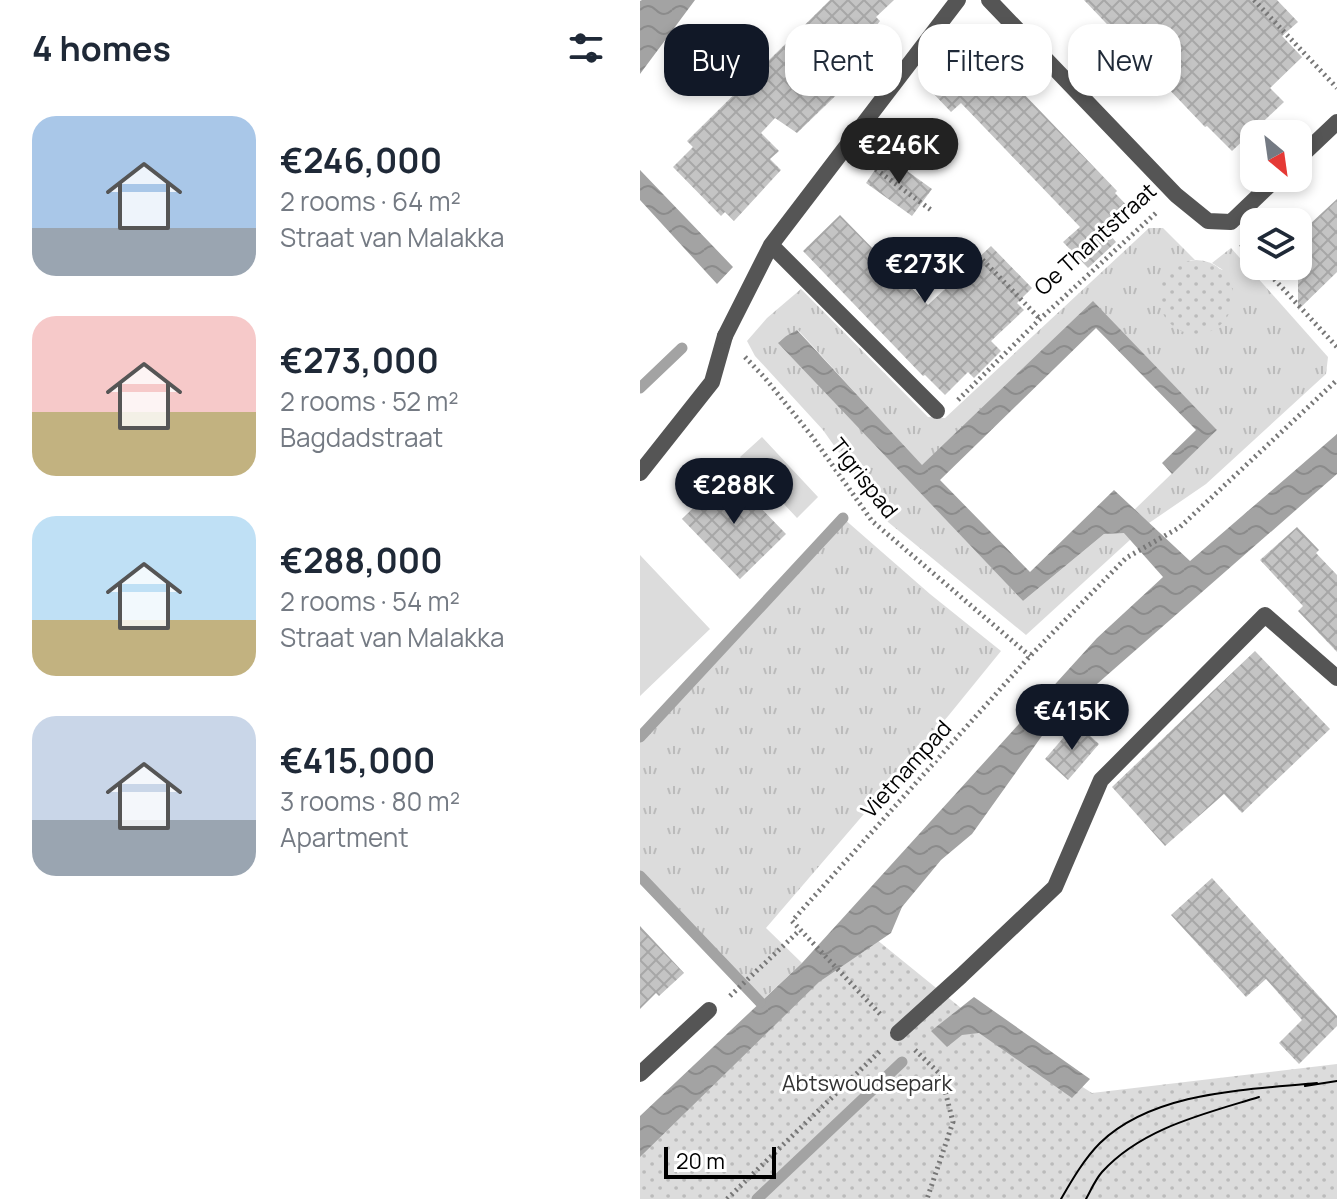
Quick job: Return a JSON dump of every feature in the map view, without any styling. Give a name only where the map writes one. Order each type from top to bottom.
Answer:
[{"type":"street","points":[[640,473],[712,382],[725,336],[771,245],[958,0]]},
{"type":"street","points":[[989,0],[1176,195],[1208,221],[1231,222],[1262,192]]},
{"type":"street","points":[[1312,146],[1337,122]]},
{"type":"street","points":[[771,245],[937,411]]},
{"type":"street","points":[[898,1033],[1055,887],[1101,780],[1265,615],[1337,678]]},
{"type":"street","points":[[640,1074],[709,1010]]},
{"type":"path","points":[[1254,0],[1337,88]]},
{"type":"path","points":[[846,147],[931,210]]},
{"type":"path","name":"Oe Thantstraat","points":[[937,411],[955,402],[1040,319],[1176,195]]},
{"type":"path","points":[[970,247],[1040,319]]},
{"type":"path","points":[[1275,280],[1337,347]]},
{"type":"path","name":"Tigrispad","points":[[725,336],[765,378],[811,435],[872,521],[1030,656]]},
{"type":"path","name":"Vietnampad","points":[[800,930],[792,921],[1030,656],[1126,558],[1180,527],[1337,380]]},
{"type":"path","points":[[734,993],[800,930],[941,1075],[953,1122],[927,1199]]},
{"type":"path","points":[[727,1199],[898,1033]]},
{"type":"green space","points":[[1149,228],[1163,228],[1195,260],[1188,260],[1223,270],[1212,263],[1231,248],[1240,258],[1240,280],[1259,280],[1328,357],[1326,374],[1206,484],[1149,523],[1134,510],[1217,430],[1093,302],[922,466],[798,330],[779,342],[1023,601],[1104,534],[1124,532],[1131,539],[1026,635],[888,522],[823,430],[755,356],[747,341],[767,318],[801,289],[928,417],[945,418]]},
{"type":"green space","points":[[1189,260],[1203,260],[1217,266],[1227,276],[1233,297],[1231,311],[1217,328],[1203,334],[1189,334],[1175,328],[1165,318],[1159,304],[1159,290],[1165,276],[1175,266]]},
{"type":"green space","points":[[762,437],[818,497],[797,518],[740,457]]},
{"type":"green space","points":[[843,518],[1001,651],[766,928],[802,963],[760,1002],[640,876],[640,737]]},
{"type":"green space","points":[[640,555],[710,629],[640,696]]},
{"type":"green space","name":"Abtswoudsepark","points":[[866,931],[972,1017],[1092,1093],[1337,1064],[1337,1199],[640,1199],[640,1134]]},
{"type":"water","points":[[695,0],[677,24],[664,24],[664,42],[640,74],[640,1]]},
{"type":"water","points":[[640,170],[733,267],[717,284],[640,200]]},
{"type":"water","points":[[1093,301],[1217,430],[1172,474],[1162,463],[1196,430],[1096,328],[940,480],[1030,572],[1114,490],[1190,561],[1337,434],[1337,474],[1049,726],[972,834],[941,860],[902,907],[891,933],[819,982],[640,1157],[640,1116],[802,963],[1097,638],[1163,577],[1124,533],[1104,534],[1023,601],[778,343],[797,330],[922,465]]},
{"type":"water","points":[[974,997],[1090,1079],[1072,1098],[979,1033],[962,1035],[947,1047],[931,1031]]},
{"type":"building","points":[[830,0],[894,0],[876,17],[880,21],[878,24],[806,24]]},
{"type":"building","points":[[1084,0],[1277,0],[1298,22],[1282,36],[1302,57],[1270,88],[1284,102],[1265,120],[1240,120],[1240,143],[1232,151],[1175,96],[1181,96],[1181,24],[1107,24]]},
{"type":"building","points":[[785,44],[785,96],[835,96],[797,133],[775,118],[761,133],[779,151],[770,159],[781,170],[734,221],[725,212],[721,216],[673,167],[693,147],[687,141],[733,96],[769,96],[769,60]]},
{"type":"building","points":[[936,96],[1026,96],[1117,191],[1115,193],[1134,213],[1111,236],[1116,242],[1088,268],[1063,242],[1080,227],[961,103],[951,112]]},
{"type":"building","points":[[885,155],[932,189],[912,216],[866,183]]},
{"type":"building","points":[[1337,199],[1337,272],[1298,310],[1298,280],[1312,280],[1312,222]]},
{"type":"building","points":[[840,215],[928,305],[991,246],[1032,288],[1017,303],[1024,310],[991,341],[1001,351],[974,378],[968,372],[945,395],[803,251]]},
{"type":"building","points":[[728,474],[786,534],[740,579],[682,519]]},
{"type":"building","points":[[1297,527],[1337,575],[1337,652],[1298,611],[1303,606],[1260,560]]},
{"type":"building","points":[[1255,651],[1330,729],[1242,813],[1224,794],[1165,846],[1112,787]]},
{"type":"building","points":[[1076,723],[1099,744],[1068,780],[1045,759]]},
{"type":"building","points":[[1212,878],[1337,1016],[1337,1026],[1299,1064],[1279,1043],[1302,1020],[1266,979],[1246,997],[1171,915]]},
{"type":"building","points":[[640,926],[684,973],[640,1009]]},
{"type":"waterway","points":[[640,388],[682,348]]},
{"type":"waterway","points":[[640,737],[843,518]]},
{"type":"waterway","points":[[640,876],[760,1002]]},
{"type":"waterway","points":[[757,1199],[902,1062]]},
{"type":"tram line","points":[[1305,1086],[1337,1081]]},
{"type":"tram line","points":[[1061,1199],[1100,1143],[1122,1126],[1147,1113],[1202,1096],[1317,1083]]},
{"type":"tram line","points":[[1086,1199],[1102,1172],[1136,1144],[1175,1124],[1259,1097]]}]
